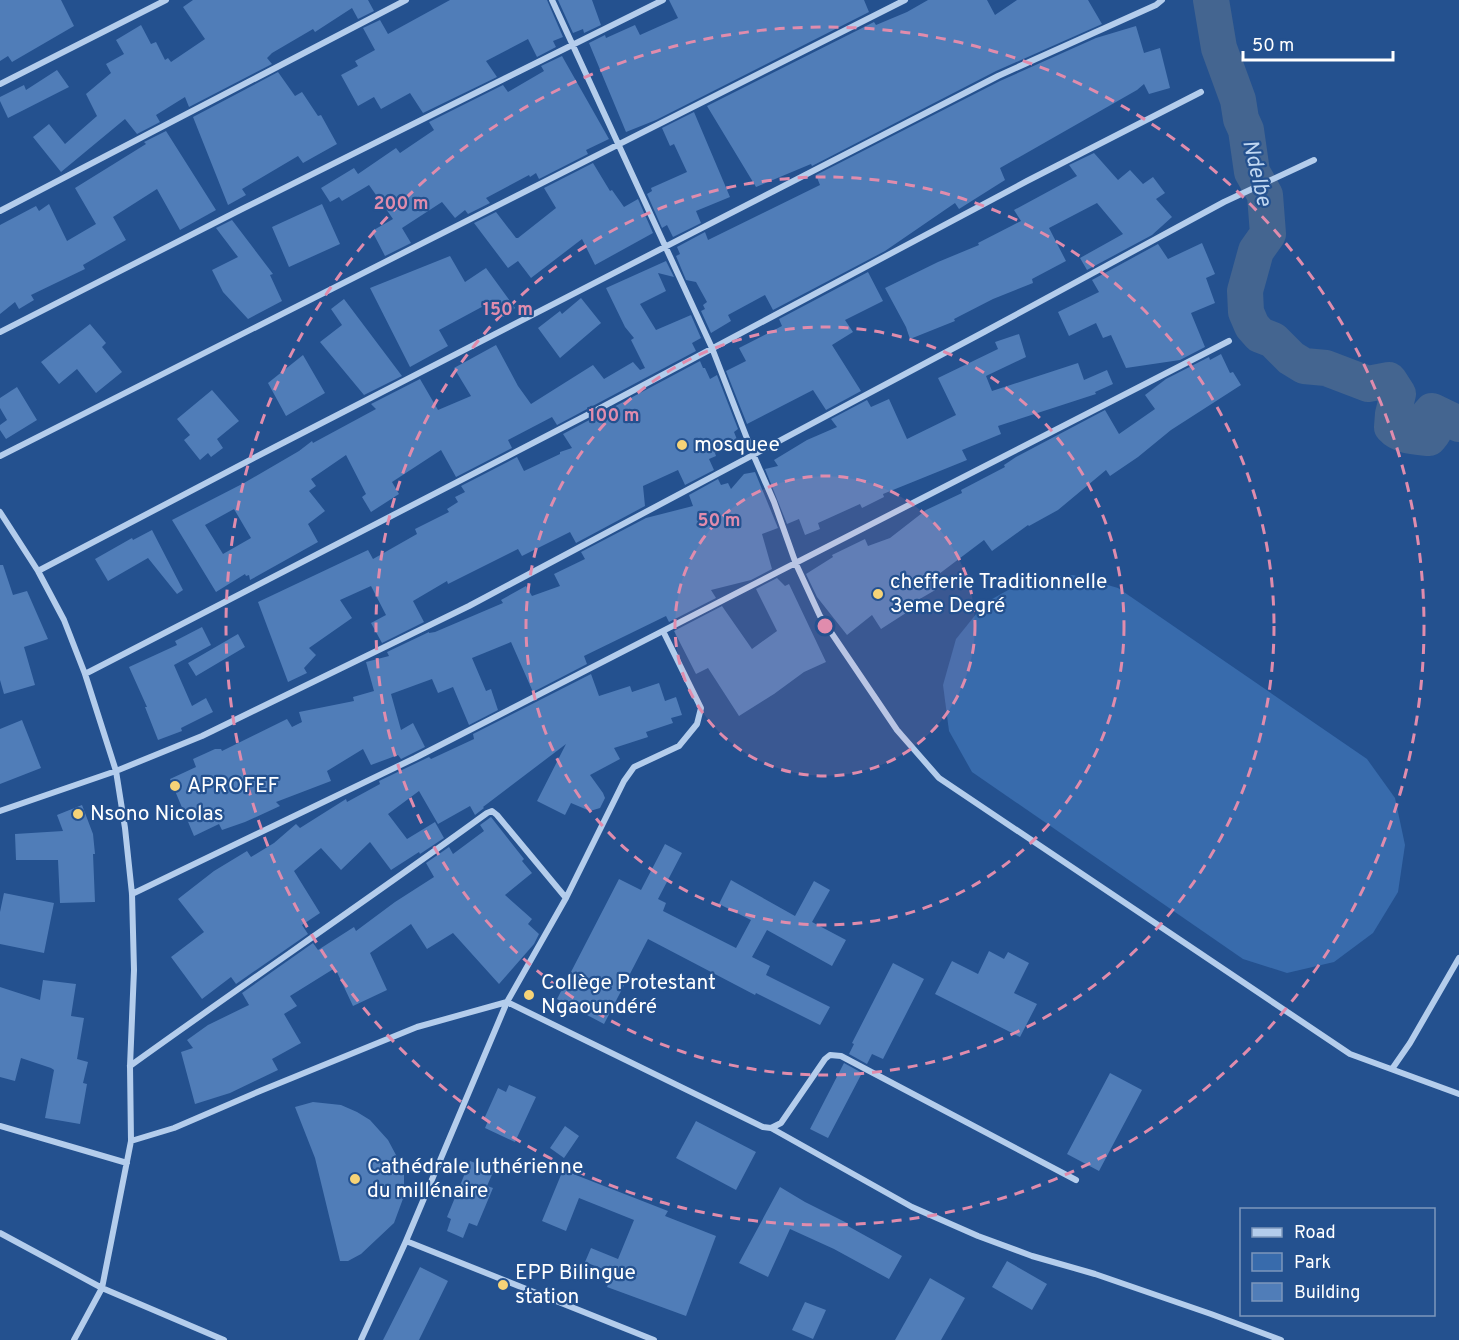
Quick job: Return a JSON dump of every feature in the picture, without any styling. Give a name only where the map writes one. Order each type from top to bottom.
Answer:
[{"type":"street","points":[[0,84],[166,0]]},
{"type":"street","points":[[0,211],[406,0]]},
{"type":"street","points":[[552,0],[712,348],[774,502],[796,564],[820,616],[897,730],[939,778],[1350,1054],[1459,1094]]},
{"type":"street","points":[[0,332],[663,0]]},
{"type":"street","points":[[0,456],[617,143],[905,0]]},
{"type":"street","points":[[38,571],[998,76],[1156,5],[1162,0]]},
{"type":"street","points":[[85,674],[1201,92]]},
{"type":"street","points":[[0,811],[116,771],[202,736],[469,606],[1214,207],[1314,160]]},
{"type":"street","points":[[132,894],[415,758],[1229,341]]},
{"type":"street","points":[[0,512],[38,571],[64,620],[85,674],[116,771],[132,894],[134,970],[130,1066],[131,1141],[102,1288],[74,1340]]},
{"type":"street","points":[[361,1340],[406,1241],[507,1002],[566,898],[624,781],[634,767],[679,746],[697,724],[700,708],[663,631]]},
{"type":"street","points":[[130,1066],[492,811],[566,898]]},
{"type":"street","points":[[1392,1070],[1459,958]]},
{"type":"street","points":[[131,1141],[174,1128],[417,1027],[507,1002],[771,1128],[912,1207],[978,1236],[1032,1256],[1095,1274],[1281,1340]]},
{"type":"street","points":[[771,1128],[781,1123],[825,1059],[830,1055],[841,1056],[1076,1180]]},
{"type":"street","points":[[0,1126],[127,1163]]},
{"type":"street","points":[[0,1233],[102,1288],[224,1340]]},
{"type":"street","points":[[406,1241],[654,1340]]},
{"type":"green space","points":[[1073,575],[1118,588],[1367,759],[1395,798],[1405,845],[1398,892],[1373,933],[1334,962],[1287,973],[1243,959],[972,772],[949,731],[943,685],[956,639],[985,603],[1026,580]]},
{"type":"building","points":[[0,0],[61,0],[74,26],[12,62],[8,56],[0,61]]},
{"type":"building","points":[[193,0],[368,0],[374,11],[358,19],[352,8],[315,32],[313,29],[272,53],[267,58],[272,64],[189,107],[185,97],[156,115],[160,122],[137,134],[125,119],[61,172],[33,137],[49,124],[65,144],[97,116],[86,94],[111,73],[106,64],[124,54],[116,40],[141,25],[151,44],[156,42],[165,60],[168,58],[171,62],[205,39],[183,7]]},
{"type":"building","points":[[450,0],[547,0],[563,37],[553,41],[556,47],[537,57],[528,39],[486,61],[497,77],[423,113],[410,93],[381,109],[374,97],[358,106],[341,75],[358,66],[355,61],[375,50],[363,28],[380,20],[388,34]]},
{"type":"building","points":[[558,0],[592,0],[601,25],[584,33],[583,29],[573,33]]},
{"type":"building","points":[[669,0],[864,0],[869,12],[656,120],[626,132],[589,43],[635,25],[640,35],[678,18]]},
{"type":"building","points":[[928,0],[987,0],[995,15],[1017,0],[1088,0],[1102,24],[996,71],[812,166],[811,164],[756,187],[707,106],[874,22],[876,25]]},
{"type":"building","points":[[1136,26],[1144,53],[1160,48],[1170,88],[1149,94],[1144,84],[1000,168],[1005,180],[959,209],[955,203],[885,251],[773,310],[765,295],[728,315],[731,321],[711,333],[701,311],[705,309],[703,305],[707,302],[696,282],[686,280],[676,256],[680,254],[677,247],[705,232],[708,240],[820,185],[816,175],[1000,81],[1096,38]]},
{"type":"building","points":[[562,56],[609,139],[586,150],[588,154],[539,179],[536,173],[530,177],[529,175],[486,198],[490,203],[468,214],[465,210],[455,218],[442,202],[402,228],[411,243],[385,256],[372,231],[393,219],[369,185],[342,201],[339,197],[330,202],[321,188],[354,168],[358,174],[396,148],[400,153],[434,130],[429,122],[503,85],[508,92],[544,71],[541,66]]},
{"type":"building","points":[[57,70],[69,87],[8,118],[0,97],[24,85],[26,90]]},
{"type":"building","points":[[278,72],[295,96],[302,92],[318,116],[321,115],[337,144],[303,163],[298,156],[242,189],[246,195],[228,205],[193,117]]},
{"type":"building","points":[[694,112],[730,197],[696,211],[701,223],[673,237],[667,225],[662,228],[647,194],[652,191],[651,188],[687,172],[674,144],[670,146],[662,128]]},
{"type":"building","points":[[166,131],[216,210],[180,230],[157,189],[113,217],[126,240],[83,265],[85,269],[31,295],[34,300],[19,309],[15,302],[0,314],[0,225],[36,206],[39,211],[49,204],[67,241],[96,224],[75,188],[146,144],[144,142]]},
{"type":"building","points":[[1094,153],[1118,180],[1130,170],[1143,184],[1153,177],[1165,193],[1156,199],[1172,217],[1152,235],[1087,270],[1080,258],[1123,234],[1097,203],[1049,228],[1066,261],[1032,279],[1033,283],[993,299],[954,319],[955,321],[910,339],[885,288],[979,245],[978,243],[1021,221],[1014,210],[1077,176],[1069,165]]},
{"type":"building","points":[[593,163],[610,191],[612,190],[624,207],[638,199],[653,233],[595,265],[582,239],[531,278],[518,261],[508,268],[474,223],[496,212],[518,238],[556,208],[544,188]]},
{"type":"building","points":[[322,204],[340,244],[289,267],[272,227]]},
{"type":"building","points":[[232,220],[273,274],[270,275],[282,301],[248,319],[223,292],[212,270],[238,257],[216,228]]},
{"type":"building","points":[[1202,243],[1215,274],[1206,278],[1215,303],[1191,313],[1205,347],[1180,360],[1126,368],[1111,335],[1103,338],[1096,323],[1069,336],[1058,312],[1099,292],[1092,280],[1158,244],[1168,259]]},
{"type":"building","points":[[450,256],[465,282],[486,268],[515,308],[503,317],[491,302],[439,330],[448,346],[410,367],[370,288]]},
{"type":"building","points":[[666,261],[674,277],[658,273],[666,291],[640,304],[656,330],[691,315],[701,338],[692,343],[696,351],[557,425],[552,417],[508,440],[512,448],[456,477],[441,450],[392,482],[399,494],[371,512],[362,497],[366,494],[346,455],[311,479],[316,486],[309,491],[325,511],[308,524],[318,542],[250,580],[249,575],[245,574],[216,592],[172,520],[244,483],[312,441],[313,443],[376,409],[371,404],[420,379],[438,410],[471,396],[454,368],[496,345],[518,386],[531,404],[593,365],[604,379],[633,362],[640,370],[645,368],[631,340],[634,338],[625,327],[606,288]],"holes":[[[234,509],[251,538],[223,554],[205,525]]]},
{"type":"building","points":[[868,272],[883,301],[845,320],[853,332],[832,345],[861,391],[826,410],[813,390],[747,424],[726,371],[746,361],[739,348],[782,326],[779,319]]},
{"type":"building","points":[[581,298],[601,323],[560,358],[538,328],[560,311],[562,314]]},
{"type":"building","points":[[344,299],[402,376],[364,395],[320,342],[342,325],[331,309]]},
{"type":"building","points":[[90,324],[106,343],[102,347],[122,372],[96,393],[77,369],[59,384],[41,362]]},
{"type":"building","points":[[1019,334],[1026,357],[986,376],[992,391],[1078,363],[1084,380],[1107,370],[1113,384],[1095,392],[1096,394],[998,426],[1001,434],[962,450],[967,460],[883,494],[884,497],[862,508],[860,504],[818,523],[820,529],[805,535],[799,519],[787,524],[765,469],[778,466],[774,460],[807,440],[837,427],[831,419],[867,400],[871,407],[889,399],[907,439],[956,415],[938,378],[998,349],[995,342]]},
{"type":"building","points":[[1221,354],[1230,373],[1233,372],[1241,385],[1171,430],[1110,476],[1106,470],[1058,510],[1028,525],[992,551],[984,540],[931,580],[937,589],[906,607],[909,611],[881,629],[872,615],[847,635],[817,597],[806,574],[833,557],[832,555],[865,539],[868,546],[890,538],[926,510],[962,493],[961,490],[1005,467],[1004,465],[1016,457],[1105,410],[1119,434],[1155,409],[1145,395],[1166,379],[1209,357],[1210,360]]},
{"type":"building","points":[[303,355],[325,393],[286,416],[268,383]]},
{"type":"building","points":[[700,361],[710,379],[717,375],[738,429],[734,432],[738,442],[715,453],[716,456],[709,459],[714,470],[685,485],[678,470],[643,486],[645,506],[576,543],[570,532],[522,556],[518,549],[448,584],[447,581],[413,601],[424,622],[382,643],[371,623],[386,615],[371,586],[340,600],[352,618],[309,648],[316,655],[304,668],[307,673],[288,682],[258,602],[368,550],[373,559],[417,534],[415,529],[449,512],[447,509],[458,502],[455,497],[465,492],[461,486],[517,457],[524,471],[572,448],[563,434]]},
{"type":"building","points":[[17,387],[37,420],[6,439],[0,430],[0,425],[7,420],[0,408],[0,398]]},
{"type":"building","points":[[212,390],[239,421],[217,439],[223,448],[211,457],[208,453],[200,460],[184,440],[190,435],[177,419]]},
{"type":"building","points":[[755,472],[778,528],[762,534],[772,569],[751,580],[711,590],[716,598],[669,622],[666,616],[584,656],[587,664],[533,692],[511,642],[472,658],[486,691],[491,689],[498,710],[469,725],[453,687],[438,693],[432,679],[391,694],[401,730],[413,723],[425,747],[401,759],[398,755],[371,765],[363,749],[327,771],[331,781],[276,802],[280,806],[245,822],[222,830],[219,824],[194,836],[170,779],[196,767],[193,759],[215,749],[222,751],[287,719],[292,727],[302,722],[299,712],[354,701],[353,697],[374,691],[366,662],[389,656],[387,652],[429,632],[435,632],[503,603],[501,600],[526,586],[532,596],[560,586],[554,574],[585,559],[581,552],[646,518],[693,506],[689,495],[718,479],[721,485],[728,483],[731,489],[744,474]]},
{"type":"building","points":[[152,530],[183,590],[177,594],[148,558],[108,581],[95,559],[132,538],[133,540]]},
{"type":"building","points":[[0,565],[3,565],[13,595],[27,591],[48,639],[24,647],[35,685],[4,694],[0,680]]},
{"type":"building","points":[[777,578],[785,586],[789,584],[826,662],[804,672],[739,716],[708,668],[696,674],[674,631],[722,606],[752,649],[777,631],[756,589]]},
{"type":"building","points":[[202,627],[211,645],[174,665],[192,706],[206,698],[213,712],[181,728],[182,731],[158,740],[145,707],[147,707],[129,667],[177,645],[175,641]]},
{"type":"building","points":[[238,634],[245,647],[196,676],[188,663]]},
{"type":"building","points":[[591,674],[599,696],[630,686],[632,692],[659,683],[665,701],[676,697],[682,715],[671,718],[673,723],[646,732],[648,737],[614,748],[620,759],[590,775],[605,798],[600,808],[590,811],[571,803],[565,815],[537,801],[566,744],[475,815],[470,806],[438,824],[419,791],[388,814],[407,839],[435,822],[444,838],[391,870],[370,842],[341,870],[321,848],[294,871],[320,913],[302,925],[308,934],[236,984],[231,977],[202,999],[171,957],[204,932],[178,899],[214,871],[247,851],[251,857],[274,843],[296,824],[300,828],[346,799],[347,802],[380,784],[379,781],[474,739],[473,734]]},
{"type":"building","points":[[22,720],[41,768],[0,784],[0,729]]},
{"type":"building","points":[[82,805],[93,834],[95,902],[60,903],[58,860],[16,860],[15,834],[63,831],[57,815]]},
{"type":"building","points":[[491,817],[524,859],[522,861],[532,873],[505,895],[532,919],[528,924],[539,934],[534,944],[499,984],[453,933],[427,949],[411,924],[370,953],[387,990],[353,1006],[335,968],[290,996],[297,1006],[284,1014],[301,1043],[272,1059],[278,1070],[230,1093],[195,1104],[181,1052],[193,1048],[187,1040],[208,1025],[249,1005],[242,993],[313,943],[318,950],[354,927],[356,931],[434,877],[426,863],[449,847],[453,854],[484,831],[480,825]]},
{"type":"building","points":[[665,844],[682,853],[658,899],[666,903],[663,911],[736,948],[751,920],[719,904],[731,880],[795,916],[814,881],[830,890],[812,922],[846,940],[832,966],[767,930],[752,957],[770,966],[766,975],[830,1007],[820,1025],[756,993],[755,995],[648,939],[604,1024],[557,999],[619,879],[641,890]]},
{"type":"building","points":[[4,893],[54,903],[44,953],[0,944],[0,912]]},
{"type":"building","points":[[989,951],[1004,959],[1008,952],[1029,963],[1014,993],[1037,1004],[1020,1037],[935,994],[952,961],[978,974]]},
{"type":"building","points":[[893,963],[924,979],[883,1059],[872,1054],[867,1064],[849,1054],[854,1044],[852,1043]]},
{"type":"building","points":[[43,980],[76,984],[71,1016],[84,1018],[77,1059],[88,1062],[83,1083],[87,1084],[80,1124],[45,1118],[54,1070],[51,1068],[21,1058],[15,1081],[0,1077],[0,987],[40,1000]]},
{"type":"building","points":[[844,1063],[862,1073],[828,1138],[810,1129]]},
{"type":"building","points":[[1110,1073],[1142,1090],[1099,1171],[1067,1154]]},
{"type":"building","points":[[509,1085],[536,1097],[515,1142],[485,1128],[488,1121],[484,1119],[498,1088],[506,1092]]},
{"type":"building","points":[[313,1102],[341,1105],[370,1120],[388,1140],[404,1170],[404,1196],[394,1223],[361,1254],[348,1261],[340,1261],[315,1158],[295,1107]]},
{"type":"building","points":[[696,1121],[756,1152],[736,1190],[676,1158]]},
{"type":"building","points":[[565,1126],[579,1136],[564,1158],[550,1148]]},
{"type":"building","points":[[470,1161],[494,1170],[487,1186],[493,1188],[477,1226],[469,1223],[463,1238],[447,1231],[451,1219],[447,1217]]},
{"type":"building","points":[[563,1170],[668,1211],[665,1216],[716,1236],[686,1316],[607,1287],[613,1273],[585,1262],[591,1248],[618,1259],[634,1220],[579,1198],[566,1231],[542,1221]]},
{"type":"building","points":[[780,1187],[902,1256],[889,1279],[834,1249],[790,1229],[768,1277],[739,1263]]},
{"type":"building","points":[[1007,1261],[1047,1284],[1032,1310],[992,1287]]},
{"type":"building","points":[[420,1267],[448,1281],[419,1340],[383,1340]]},
{"type":"building","points":[[930,1278],[965,1298],[941,1340],[895,1340]]},
{"type":"building","points":[[805,1302],[826,1310],[813,1339],[792,1330]]},
{"type":"waterway","name":"Ndelbe","points":[[1211,0],[1219,48],[1246,130],[1252,172],[1265,195],[1268,234],[1256,251],[1245,291],[1246,312],[1252,326],[1260,335],[1273,340],[1291,358],[1304,366],[1326,368],[1368,384],[1389,380],[1398,394],[1392,427],[1400,433],[1429,438],[1433,433],[1425,419],[1432,411],[1459,424]]},
{"type":"place","name":"mosquee","points":[[682,445]]},
{"type":"place","name":"chefferie Traditionnelle 3eme Degré","points":[[878,594]]},
{"type":"place","name":"APROFEF","points":[[175,786]]},
{"type":"place","name":"Nsono Nicolas","points":[[78,814]]},
{"type":"place","name":"Collège Protestant Ngaoundéré","points":[[529,995]]},
{"type":"place","name":"Cathédrale luthérienne du millénaire","points":[[355,1179]]},
{"type":"place","name":"EPP Bilingue station","points":[[503,1285]]}]
